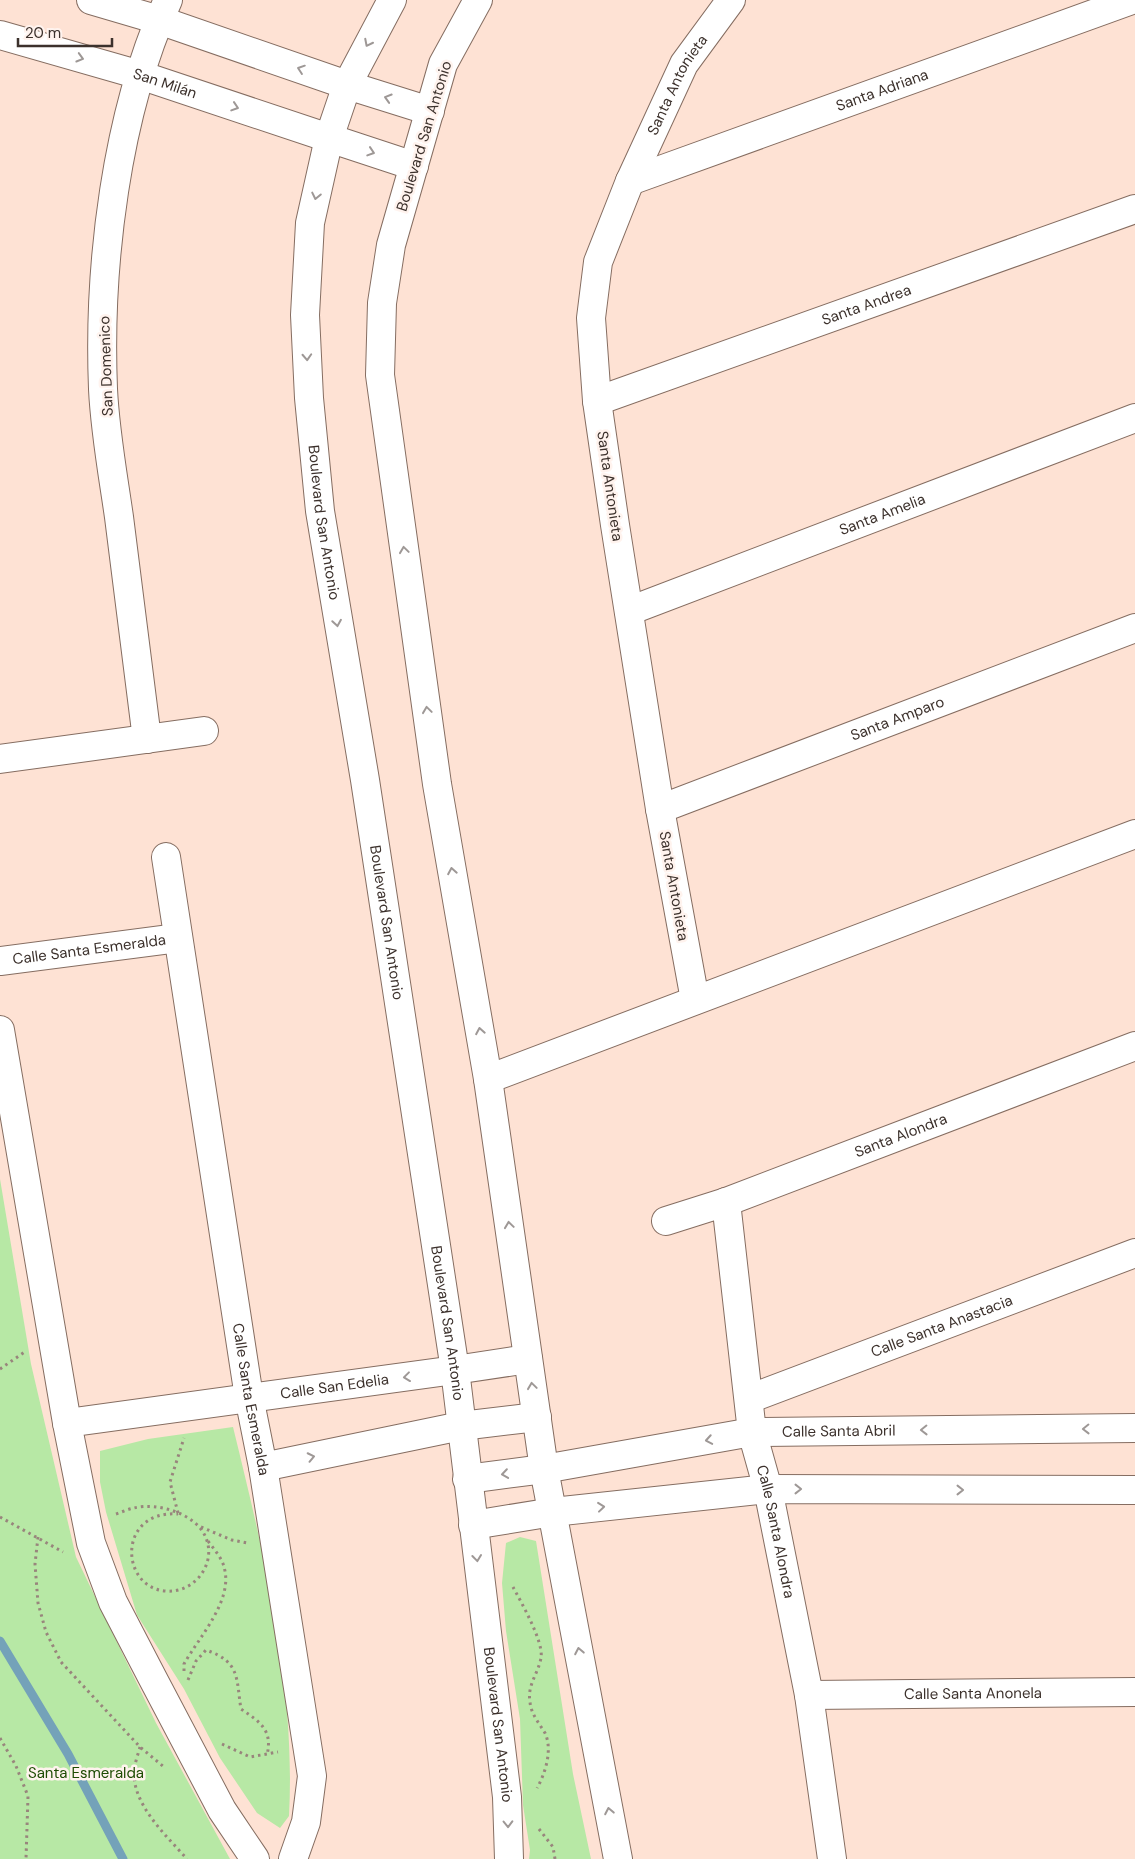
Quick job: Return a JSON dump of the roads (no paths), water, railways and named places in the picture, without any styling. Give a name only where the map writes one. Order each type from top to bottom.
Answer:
[{"type":"street","points":[[91,0],[164,10],[347,85],[430,111]]},
{"type":"street","name":"Boulevard San Antonio","points":[[392,0],[347,85],[329,138],[310,223],[305,315],[309,398],[319,502],[455,1370],[472,1524],[507,1797],[508,1859]]},
{"type":"street","name":"Boulevard San Antonio","points":[[478,0],[444,64],[391,245],[382,303],[380,375],[437,784],[488,1079],[544,1469]]},
{"type":"street","name":"Santa Antonieta","points":[[695,1000],[660,809],[597,401],[591,318],[598,262],[630,181],[684,64],[731,0]]},
{"type":"street","name":"Santa Adriana","points":[[630,181],[1132,0]]},
{"type":"street","name":"San Domenico","points":[[147,739],[104,390],[104,298],[112,206],[125,135],[140,75],[164,10]]},
{"type":"street","name":"San Milán","points":[[0,35],[140,75],[414,166]]},
{"type":"street","name":"Santa Andrea","points":[[597,401],[1135,209]]},
{"type":"street","name":"Santa Amelia","points":[[629,610],[1135,418]]},
{"type":"street","name":"Santa Amparo","points":[[660,809],[1135,628]]},
{"type":"street","points":[[0,759],[204,731]]},
{"type":"street","points":[[488,1079],[1135,834]]},
{"type":"street","name":"Calle Santa Esmeralda","points":[[166,857],[249,1397],[263,1467],[312,1776],[306,1822],[293,1859]]},
{"type":"street","name":"Calle Santa Esmeralda","points":[[0,961],[178,938]]},
{"type":"street","points":[[0,1030],[66,1423],[90,1543],[113,1602],[222,1810],[254,1859]]},
{"type":"street","name":"Santa Alondra","points":[[666,1221],[726,1202],[1135,1046]]},
{"type":"street","name":"Calle Santa Alondra","points":[[726,1202],[752,1432],[768,1489],[809,1695],[832,1859]]},
{"type":"street","name":"Calle Santa Anastacia","points":[[749,1399],[1135,1253]]},
{"type":"street","name":"Calle San Edelia","points":[[66,1423],[528,1360]]},
{"type":"street","points":[[263,1467],[461,1426],[537,1418]]},
{"type":"street","name":"Calle Santa Abril","points":[[467,1479],[544,1469],[752,1432],[1135,1428]]},
{"type":"street","points":[[544,1469],[618,1859]]},
{"type":"street","points":[[472,1524],[553,1512],[768,1489],[1135,1490]]},
{"type":"street","name":"Calle Santa Anonela","points":[[809,1695],[1135,1692]]},
{"type":"waterway","points":[[0,1641],[68,1754],[123,1859]]},
{"type":"park label","name":"Santa Esmeralda","points":[[86,1773]]}]
